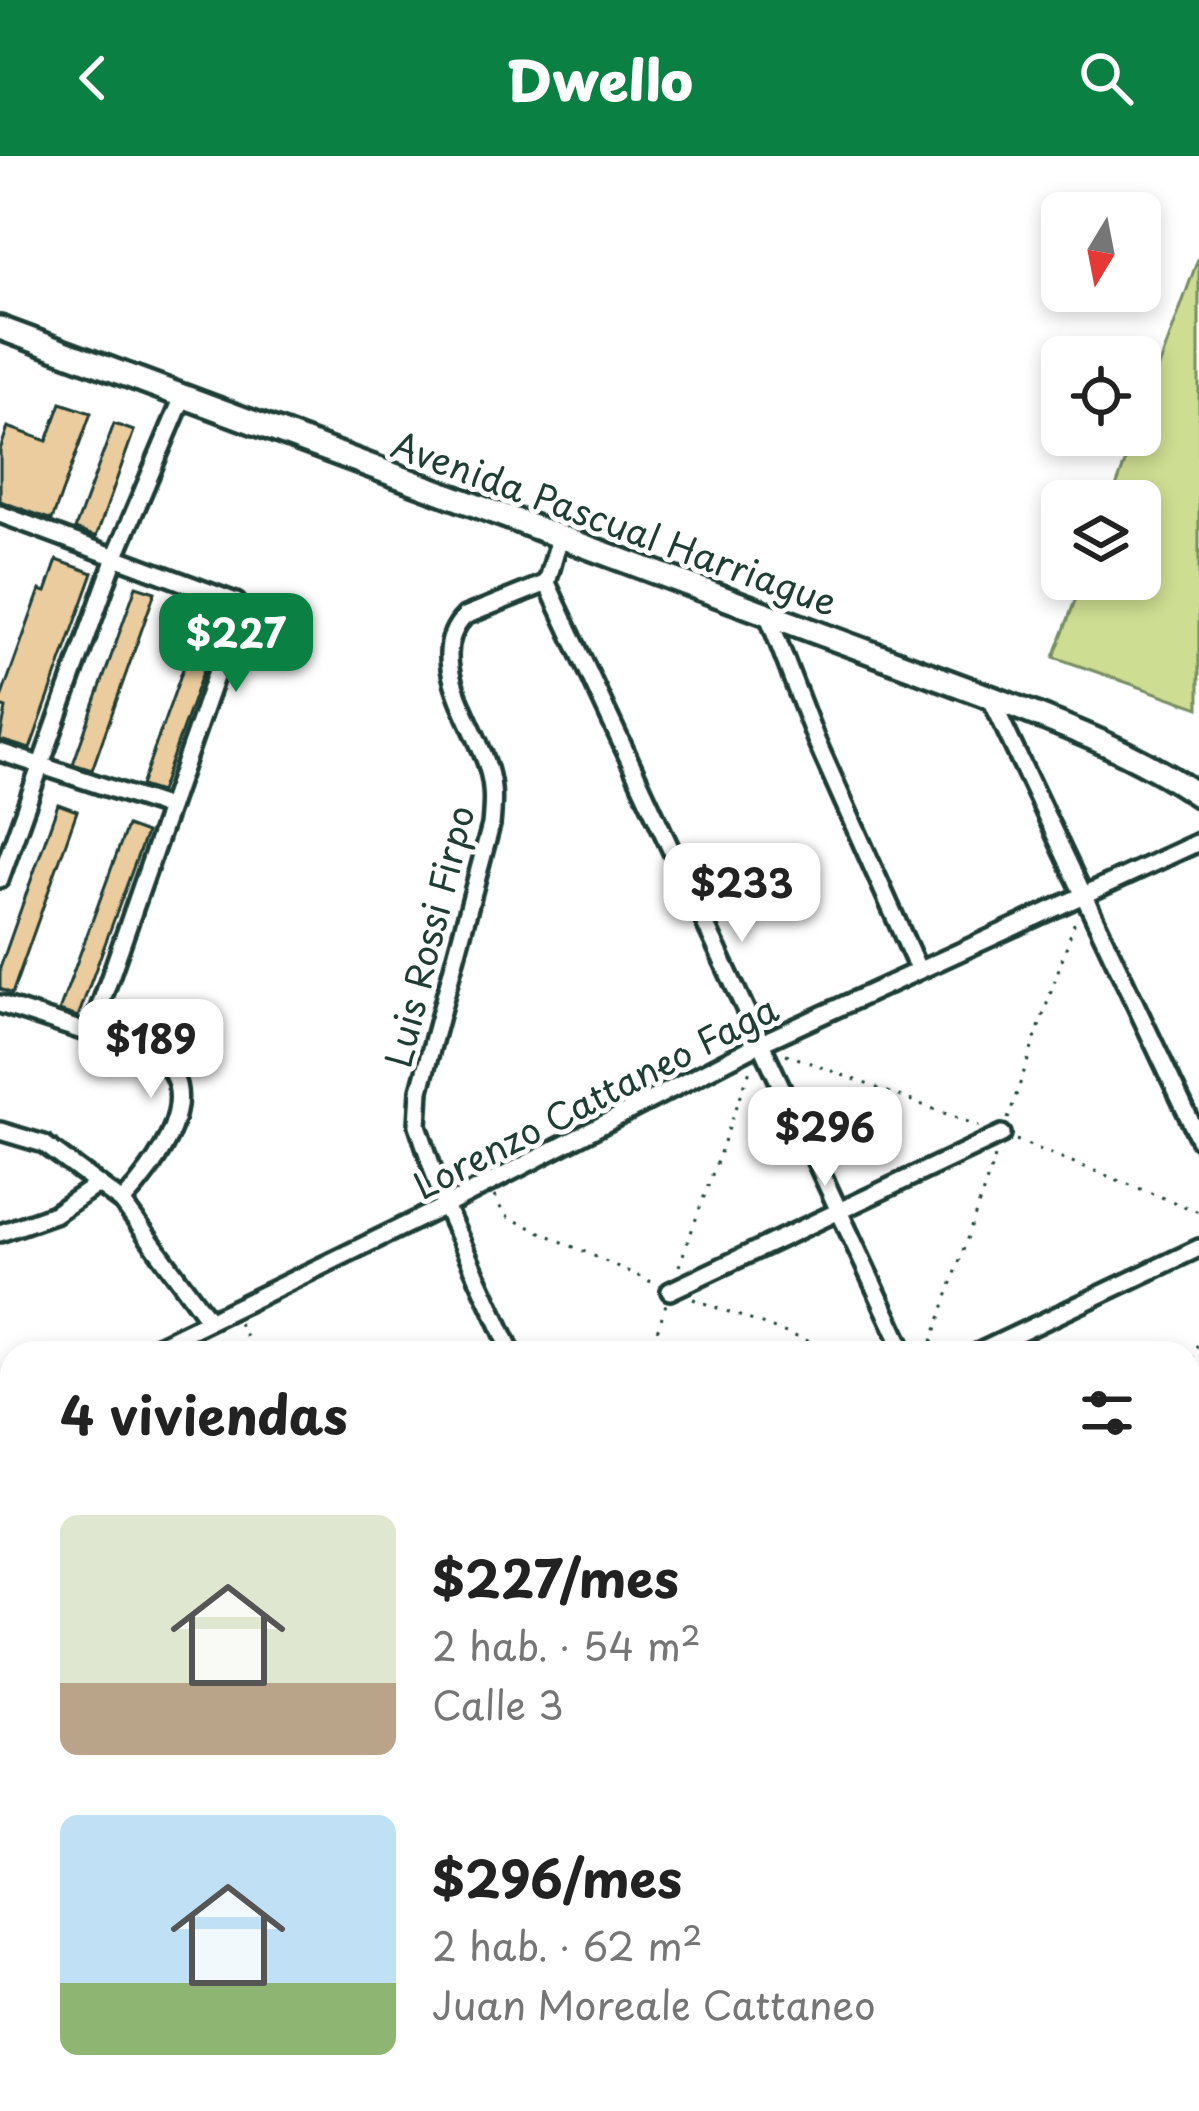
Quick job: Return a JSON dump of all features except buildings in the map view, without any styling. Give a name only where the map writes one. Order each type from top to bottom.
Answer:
[{"type":"street","name":"Avenida Pascual Harriague","points":[[0,330],[990,697],[1095,738],[1164,772],[1199,796]]},
{"type":"street","points":[[0,879],[116,555],[183,397]]},
{"type":"street","points":[[0,514],[236,602],[238,614],[93,1026],[86,1032]]},
{"type":"street","points":[[560,537],[547,583],[898,1341]]},
{"type":"street","name":"Luis Rossi Firpo","points":[[507,1341],[446,1206],[418,1125],[420,1090],[491,825],[494,796],[446,649],[454,626],[464,616],[547,583]]},
{"type":"street","points":[[766,612],[918,969]]},
{"type":"street","points":[[990,697],[1199,1139]]},
{"type":"street","points":[[0,752],[169,808]]},
{"type":"street","name":"Lorenzo Cattaneo Faga","points":[[165,1341],[446,1206],[760,1044],[1199,842]]},
{"type":"street","points":[[0,1004],[150,1054],[170,1067],[177,1091],[172,1134],[148,1175],[122,1202]]},
{"type":"street","points":[[0,1131],[44,1144],[122,1202],[208,1319]]},
{"type":"street","points":[[670,1291],[1002,1135]]},
{"type":"street","points":[[0,1233],[55,1214],[98,1184]]},
{"type":"street","points":[[1002,1341],[1199,1248]]},
{"type":"path","points":[[932,1341],[1084,893]]},
{"type":"path","points":[[654,1341],[760,1044],[1199,1211]]},
{"type":"path","points":[[488,1184],[505,1216],[670,1291],[809,1341]]},
{"type":"path","points":[[231,1308],[249,1341]]},
{"type":"green space","points":[[1199,256],[1199,708],[1054,657],[1075,600],[1161,600],[1161,480],[1119,480],[1127,456],[1161,456],[1161,362]]}]
